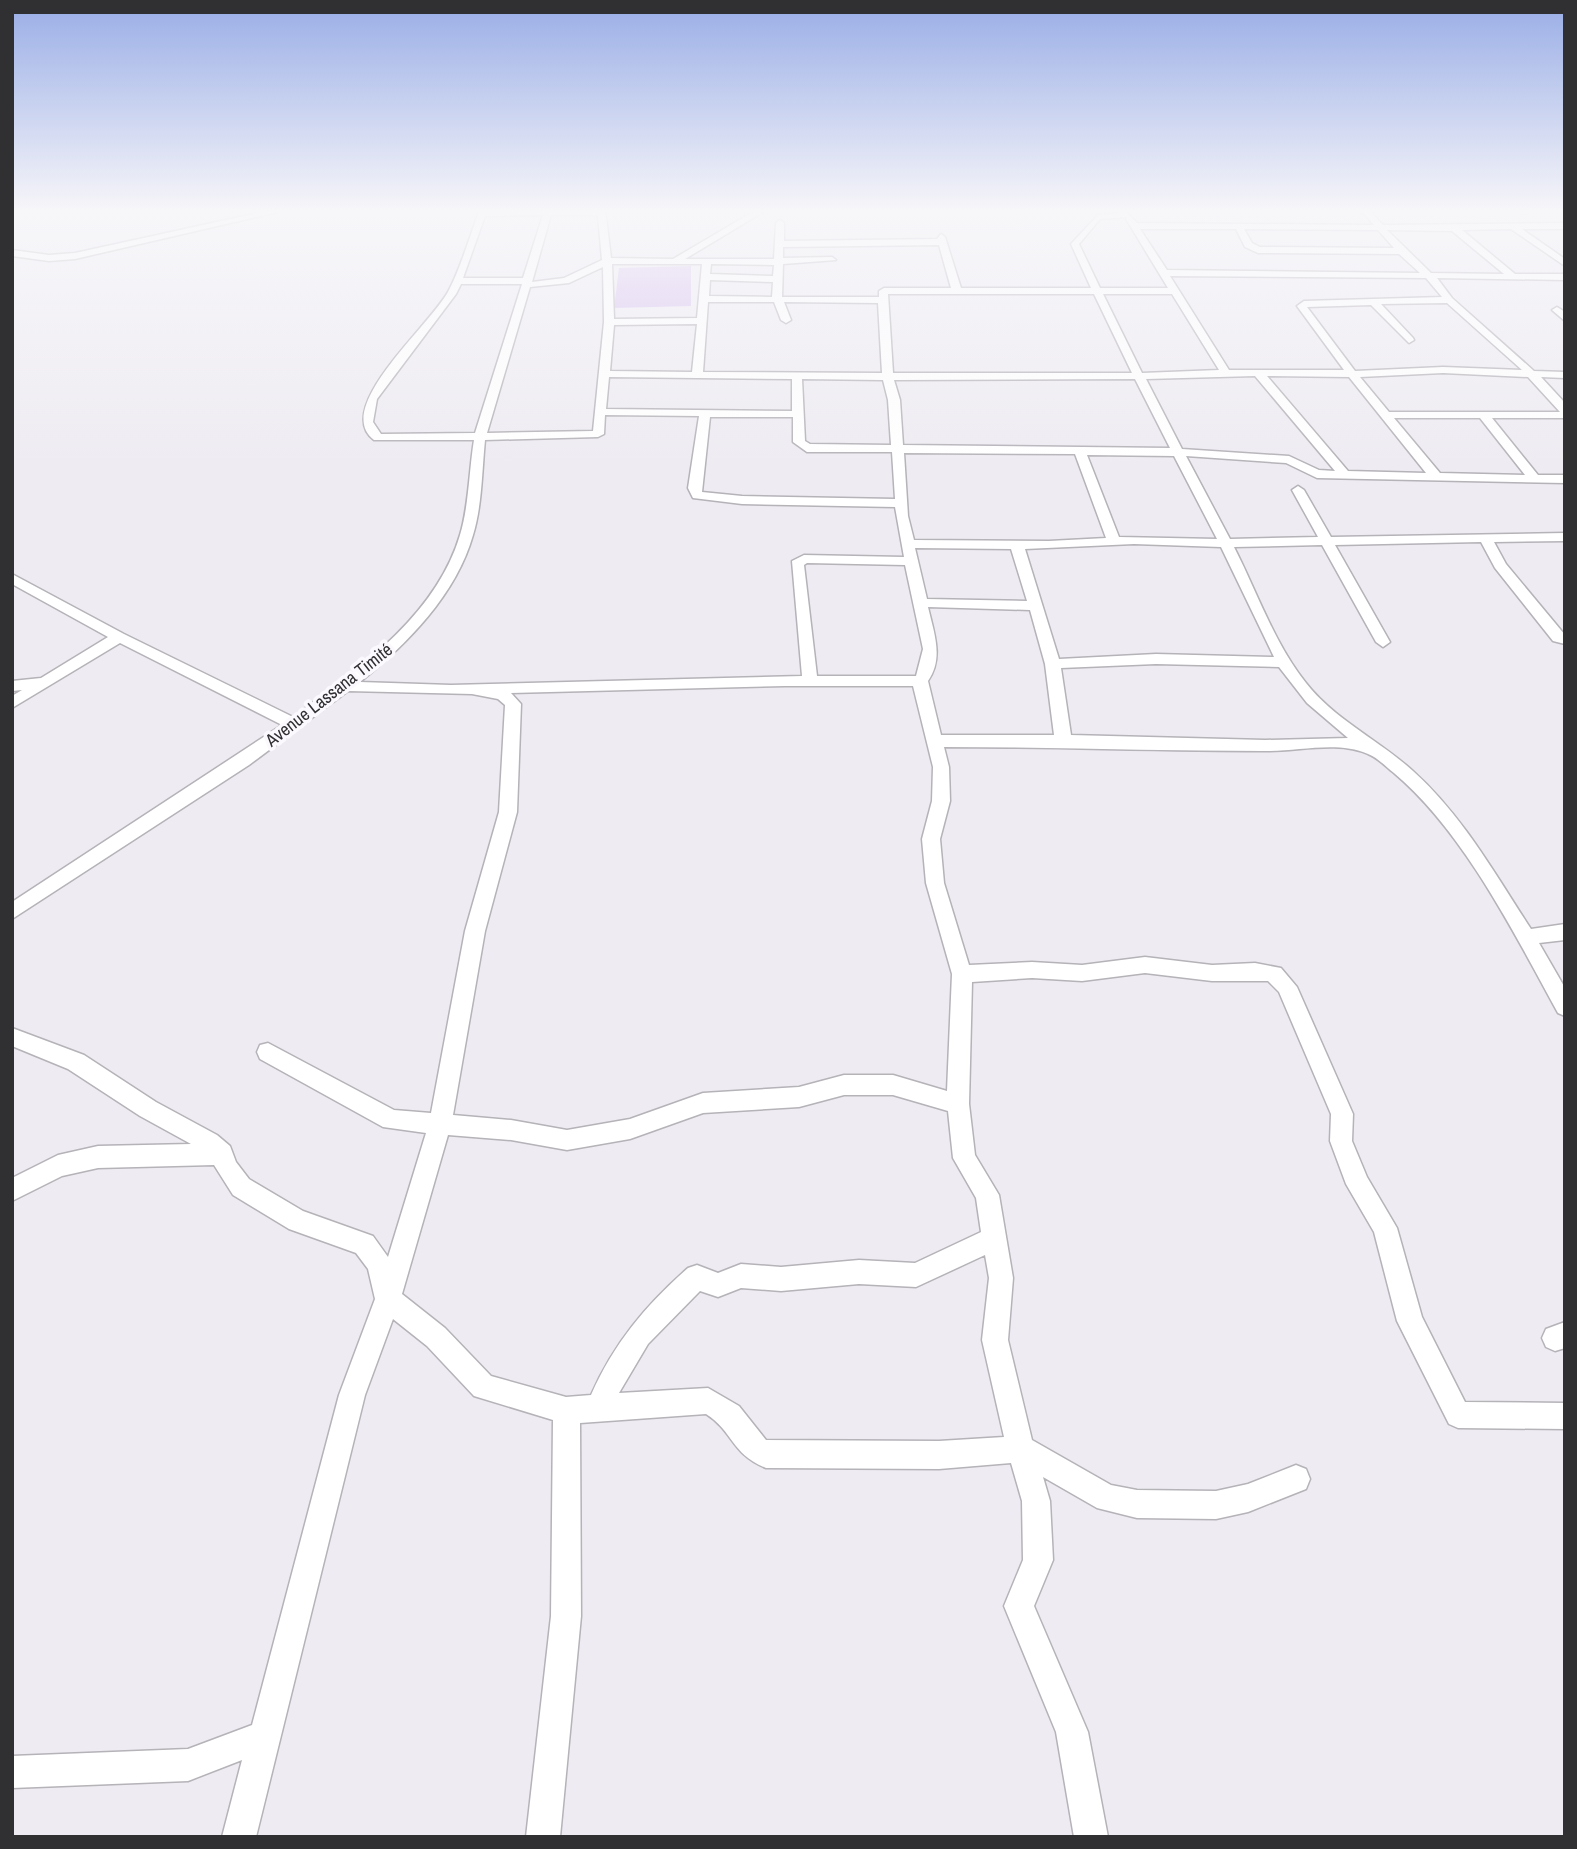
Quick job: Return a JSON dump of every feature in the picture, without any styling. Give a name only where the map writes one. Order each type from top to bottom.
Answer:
[{"type":"street","points":[[450,295],[371,399],[367,422],[370,432],[378,438],[598,434],[606,374],[608,295]]},
{"type":"street","name":"Avenue Lassana Timité","points":[[12,912],[294,724],[345,686],[411,628],[437,597],[448,577],[471,518],[480,436],[523,295]]},
{"type":"street","points":[[697,375],[703,295]]},
{"type":"street","points":[[884,295],[888,377],[894,400],[901,503],[931,661],[920,681],[936,741],[942,785],[931,839],[935,883],[961,974],[958,1104],[964,1158],[987,1195],[1001,1278],[995,1340],[1036,1501],[1038,1560],[1019,1606],[1072,1732],[1091,1837]]},
{"type":"street","points":[[1099,295],[1284,662],[1303,689],[1319,705],[1407,775],[1446,818],[1527,937],[1565,1007]]},
{"type":"street","points":[[1177,295],[1226,373]]},
{"type":"street","points":[[1445,295],[1517,358],[1565,410]]},
{"type":"street","points":[[777,298],[786,320]]},
{"type":"street","points":[[702,299],[883,300]]},
{"type":"street","points":[[1436,477],[1351,373],[1302,304],[1449,300]]},
{"type":"street","points":[[1376,303],[1409,340]]},
{"type":"street","points":[[1565,308],[1557,310],[1565,318]]},
{"type":"street","points":[[609,323],[700,321]]},
{"type":"street","points":[[606,374],[1138,377],[1443,370],[1565,375]]},
{"type":"street","points":[[1258,373],[1343,473]]},
{"type":"street","points":[[797,376],[799,442],[807,449],[1177,452],[1289,460],[1317,474],[1565,479]]},
{"type":"street","points":[[600,412],[799,414]]},
{"type":"street","points":[[705,412],[695,488],[697,495],[742,500],[901,503]]},
{"type":"street","points":[[1387,415],[1565,415]]},
{"type":"street","points":[[1483,415],[1533,477]]},
{"type":"street","points":[[1080,451],[1114,541]]},
{"type":"street","points":[[1298,490],[1324,541],[1383,642]]},
{"type":"street","points":[[909,544],[1017,545],[1114,541],[1226,544],[1565,537]]},
{"type":"street","points":[[1486,539],[1500,565],[1558,638],[1565,640]]},
{"type":"street","points":[[1017,545],[1053,664],[1063,740]]},
{"type":"street","points":[[810,680],[797,564],[804,559],[913,561]]},
{"type":"street","points":[[12,578],[119,637],[294,724]]},
{"type":"street","points":[[922,603],[1035,606]]},
{"type":"street","points":[[12,703],[119,637]]},
{"type":"street","points":[[1053,664],[1156,659],[1284,662]]},
{"type":"street","points":[[345,686],[470,689],[810,680],[920,681]]},
{"type":"street","points":[[12,686],[49,682]]},
{"type":"street","points":[[239,1837],[352,1395],[388,1299],[440,1124],[475,931],[508,812],[513,704],[503,695],[470,689]]},
{"type":"street","points":[[936,741],[1063,740],[1265,746],[1338,742],[1376,750]]},
{"type":"street","points":[[1527,937],[1565,932]]},
{"type":"street","points":[[961,974],[1032,970],[1082,973],[1145,965],[1196,972],[1255,971],[1274,974],[1287,987],[1342,1114],[1341,1141],[1358,1184],[1385,1228],[1410,1321],[1458,1415],[1565,1416]]},
{"type":"street","points":[[12,1037],[76,1062],[148,1109],[209,1142],[222,1154],[234,1180],[297,1222],[351,1239],[371,1250],[388,1299],[436,1337],[483,1387],[566,1410],[708,1401],[723,1409],[735,1422],[747,1444],[765,1454],[939,1455],[1021,1449],[1107,1498],[1137,1504],[1216,1505],[1248,1499],[1296,1479]]},
{"type":"street","points":[[268,1052],[391,1120],[566,1140],[630,1129],[703,1103],[799,1097],[844,1085],[893,1085],[958,1104]]},
{"type":"street","points":[[13,1191],[58,1166],[98,1157],[222,1154]]},
{"type":"street","points":[[599,1407],[617,1364],[641,1329],[697,1277],[718,1285],[741,1276],[781,1279],[859,1272],[916,1275],[993,1239]]},
{"type":"street","points":[[543,1837],[544,1793],[564,1646],[569,1539],[566,1410]]},
{"type":"street","points":[[12,1772],[188,1765],[265,1736]]},
{"type":"shaded area","points":[[616,295],[691,295],[691,306],[614,308]]}]
